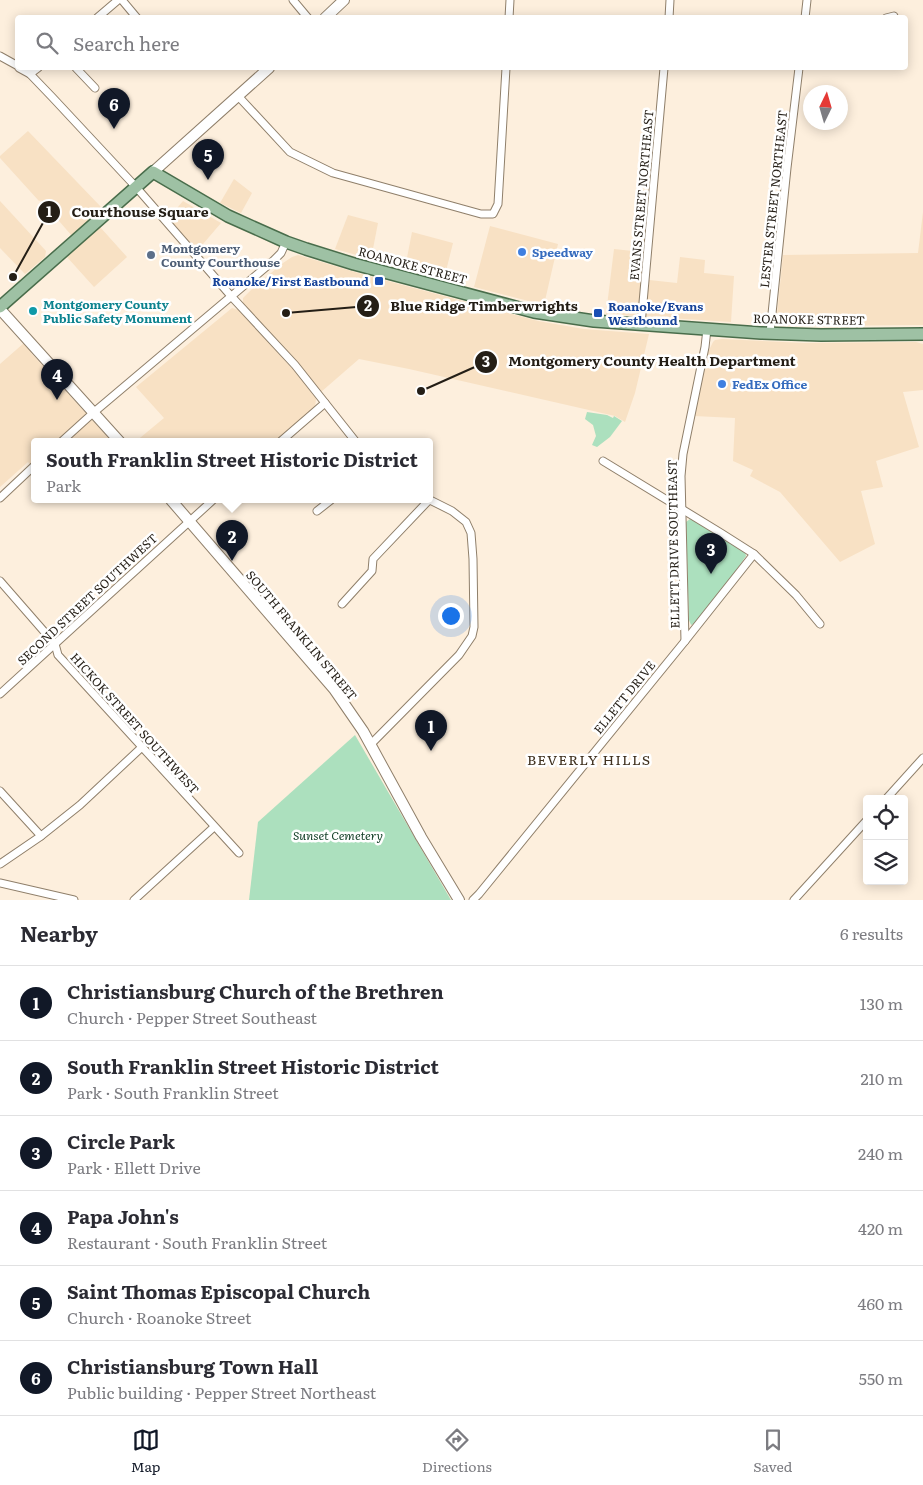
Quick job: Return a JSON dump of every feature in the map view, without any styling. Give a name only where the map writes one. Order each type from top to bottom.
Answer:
[{"type":"main road","points":[[328,15],[344,0]]},
{"type":"main road","points":[[116,438],[0,308],[267,70]]},
{"type":"main road","name":"ROANOKE STREET","points":[[153,172],[228,216],[286,242],[354,264],[534,312],[585,320],[641,325],[770,333],[923,334]]},
{"type":"main road","name":"SOUTH FRANKLIN STREET","points":[[174,503],[334,689],[371,744],[421,836],[459,900]]},
{"type":"street","points":[[100,15],[118,0]]},
{"type":"street","points":[[122,0],[134,15]]},
{"type":"street","points":[[293,0],[306,15]]},
{"type":"street","points":[[509,15],[510,0]]},
{"type":"street","points":[[669,15],[670,0]]},
{"type":"street","points":[[805,15],[807,0]]},
{"type":"street","points":[[0,56],[15,65]]},
{"type":"street","points":[[23,70],[30,74],[136,187],[295,366],[353,438]]},
{"type":"street","points":[[30,74],[35,70]]},
{"type":"street","points":[[78,70],[95,88]]},
{"type":"street","points":[[238,96],[290,152],[333,173],[481,214],[493,214],[498,204],[506,70]]},
{"type":"street","name":"EVANS STREET NORTHEAST","points":[[641,325],[664,70]]},
{"type":"street","name":"LESTER STREET NORTHEAST","points":[[770,333],[799,70]]},
{"type":"street","points":[[65,438],[273,261],[281,253],[286,242]]},
{"type":"street","name":"ELLETT DRIVE SOUTHEAST","points":[[685,641],[681,476],[683,454],[707,329]]},
{"type":"street","points":[[285,438],[324,403]]},
{"type":"street","points":[[603,461],[754,554],[796,595],[820,624]]},
{"type":"street","points":[[0,498],[31,469]]},
{"type":"street","points":[[371,744],[459,655],[472,636],[474,627],[471,533],[466,522],[433,502]]},
{"type":"street","name":"SECOND STREET SOUTHWEST","points":[[0,694],[210,503]]},
{"type":"street","points":[[317,512],[328,503]]},
{"type":"street","points":[[342,604],[372,571],[373,559],[426,503]]},
{"type":"street","name":"ELLETT DRIVE","points":[[472,900],[479,894],[754,554]]},
{"type":"street","name":"HICKOK STREET SOUTHWEST","points":[[0,581],[56,644],[58,656],[239,853]]},
{"type":"street","points":[[0,864],[41,836],[80,804],[142,747]]},
{"type":"street","points":[[890,795],[923,758]]},
{"type":"street","points":[[0,791],[41,836]]},
{"type":"street","points":[[794,900],[863,824]]},
{"type":"street","points":[[134,900],[214,828]]},
{"type":"street","points":[[0,883],[74,900]]},
{"type":"shaded area","points":[[28,131],[101,207],[72,236],[41,200],[39,201],[0,158]]},
{"type":"shaded area","points":[[234,179],[252,193],[241,213],[220,203]]},
{"type":"shaded area","points":[[0,201],[46,251],[45,257],[25,274],[0,248]]},
{"type":"shaded area","points":[[183,201],[221,223],[197,251],[168,219]]},
{"type":"shaded area","points":[[923,212],[923,325],[808,326],[780,323],[777,315],[783,255],[918,253]]},
{"type":"shaded area","points":[[348,215],[378,223],[371,259],[335,249]]},
{"type":"shaded area","points":[[490,226],[558,244],[544,305],[474,287]]},
{"type":"shaded area","points":[[100,227],[127,257],[94,287],[67,257],[67,254],[90,236],[90,233]]},
{"type":"shaded area","points":[[412,232],[453,243],[444,279],[405,268]]},
{"type":"shaded area","points":[[614,249],[642,252],[640,279],[677,283],[680,257],[705,260],[704,273],[734,276],[731,322],[606,314]]},
{"type":"shaded area","points":[[298,255],[365,275],[538,321],[584,329],[649,334],[635,393],[625,422],[615,416],[359,359],[321,392],[243,304],[243,298],[252,289],[283,263]]},
{"type":"shaded area","points":[[232,308],[239,310],[297,374],[316,399],[315,407],[280,438],[140,438],[164,418],[136,387]]},
{"type":"shaded area","points":[[722,339],[804,343],[916,342],[923,344],[923,390],[903,392],[919,447],[876,461],[883,487],[861,491],[875,544],[840,562],[780,492],[750,476],[753,470],[733,461],[735,418],[694,416],[706,356],[713,342]]},
{"type":"shaded area","points":[[24,343],[108,438],[31,438],[31,466],[28,462],[0,487],[0,364]]},
{"type":"green space","points":[[587,412],[607,415],[613,418],[614,416],[622,421],[610,437],[597,447],[592,445],[596,436],[593,425],[585,419]]},
{"type":"green space","points":[[690,519],[745,551],[746,556],[729,581],[695,623],[691,625],[689,620],[686,522]]},
{"type":"green space","name":"Sunset Cemetery","points":[[355,735],[451,900],[249,900],[258,822]]},
{"type":"place","name":"Christiansburg Town Hall","points":[[114,129]]},
{"type":"place","name":"Saint Thomas Episcopal Church","points":[[208,180]]},
{"type":"place","name":"Speedway","points":[[522,252]]},
{"type":"place","name":"Montgomery County Courthouse","points":[[151,255]]},
{"type":"place","name":"Courthouse Square","points":[[13,277]]},
{"type":"place","name":"Roanoke/First Eastbound","points":[[379,281]]},
{"type":"place","name":"Montgomery County Public Safety Monument","points":[[33,311]]},
{"type":"place","name":"Blue Ridge Timberwrights","points":[[286,313]]},
{"type":"place","name":"Roanoke/Evans Westbound","points":[[598,313]]},
{"type":"place","name":"FedEx Office","points":[[722,384]]},
{"type":"place","name":"Montgomery County Health Department","points":[[421,391]]},
{"type":"place","name":"Papa John's","points":[[57,400]]},
{"type":"place","name":"South Franklin Street Historic District","points":[[232,561]]},
{"type":"place","name":"Circle Park","points":[[711,574]]},
{"type":"place","name":"Christiansburg Church of the Brethren","points":[[431,751]]},
{"type":"district","name":"BEVERLY HILLS","points":[[589,759]]}]
